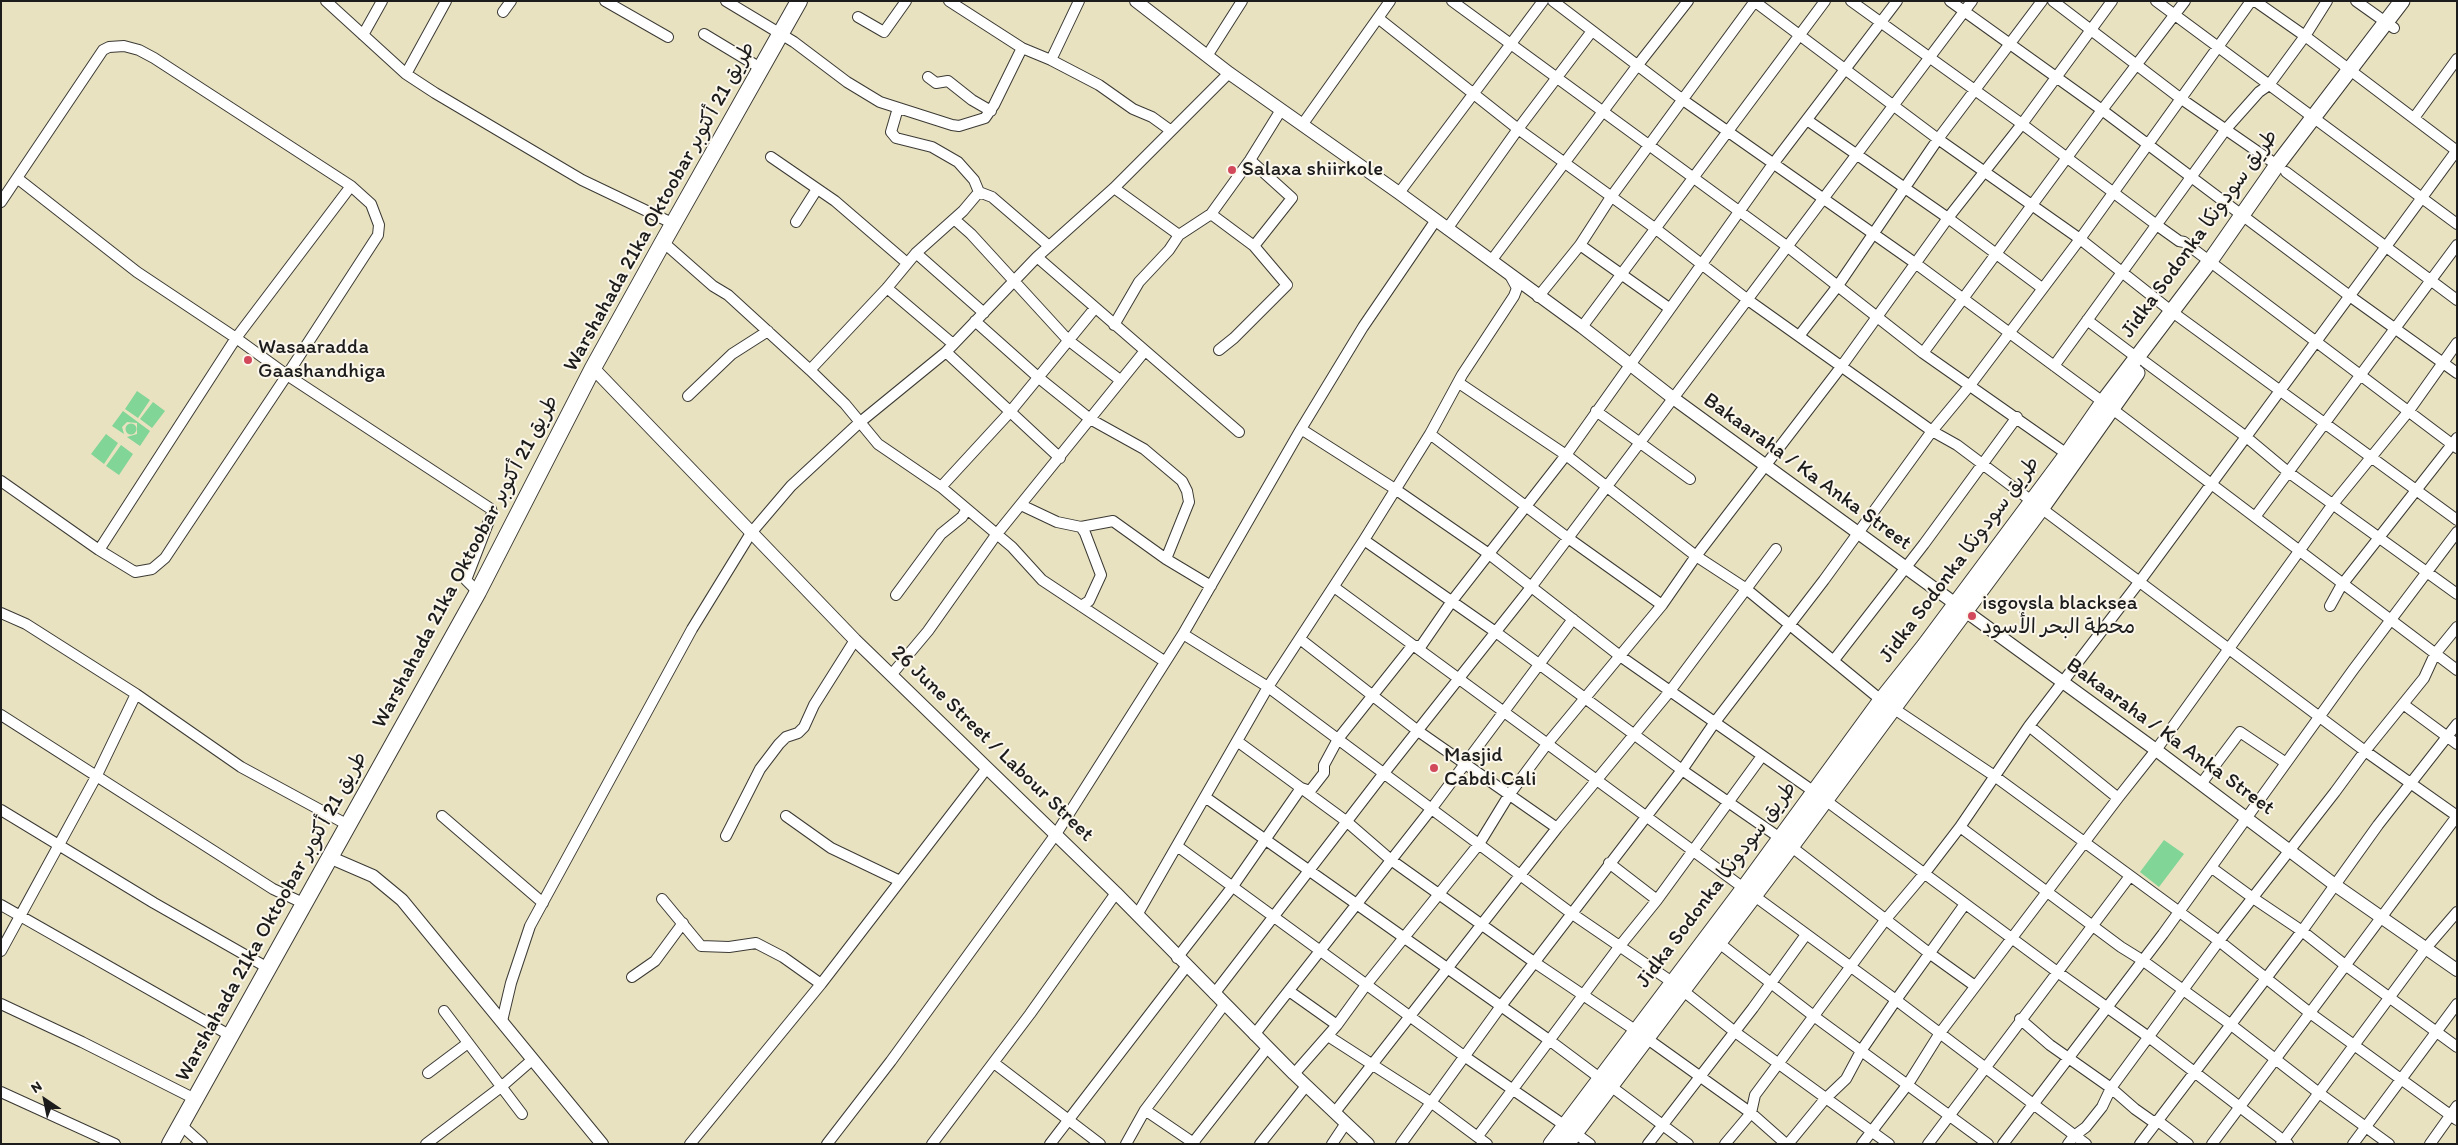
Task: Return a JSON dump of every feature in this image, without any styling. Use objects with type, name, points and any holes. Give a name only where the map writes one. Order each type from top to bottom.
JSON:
[{"type":"main road","name":"Warshahada 21ka Oktoobar طريق 21 أكتوبر","points":[[170,1144],[478,592],[593,368],[800,1]]},
{"type":"main road","name":"Jidka Sodonka طريق سودونكا","points":[[2390,25],[2402,1]]},
{"type":"main road","name":"Jidka Sodonka طريق سودونكا","points":[[1551,1144],[1569,1134],[1640,1034],[1748,893],[1887,703],[2036,505],[2107,405],[2214,265],[2246,217],[2316,121],[2390,25],[2414,1]]},
{"type":"main road","name":"Jidka Sodonka طريق سودونكا","points":[[2036,505],[2067,454],[2107,405]]},
{"type":"main road","name":"Jidka Sodonka طريق سودونكا","points":[[1677,987],[1719,943],[1748,893]]},
{"type":"street","points":[[326,1],[406,74],[574,176],[674,224]]},
{"type":"street","points":[[362,35],[382,1]]},
{"type":"street","points":[[406,74],[429,37],[446,1]]},
{"type":"street","points":[[503,12],[511,1]]},
{"type":"street","points":[[605,1],[668,37]]},
{"type":"street","points":[[726,1],[782,34],[847,82],[880,102],[959,126],[984,118],[990,111],[1022,48]]},
{"type":"street","points":[[858,17],[884,32],[906,1]]},
{"type":"street","points":[[949,1],[1022,48],[1099,84],[1133,109],[1170,130]]},
{"type":"street","points":[[1051,60],[1079,1]]},
{"type":"street","name":"Bakaaraha / Ka Anka Street","points":[[1136,1],[1229,74],[1399,193],[1538,297],[1582,327],[1765,466],[2156,750],[2335,885],[2457,970]]},
{"type":"street","points":[[1207,56],[1242,1]]},
{"type":"street","points":[[1302,125],[1390,1]]},
{"type":"street","points":[[1452,1],[1788,247],[1923,353],[1971,384],[2067,454]]},
{"type":"street","points":[[1399,193],[1472,93],[1543,1]]},
{"type":"street","points":[[1553,1],[1683,100],[1915,263],[1961,299],[2107,405],[2457,670]]},
{"type":"street","points":[[1491,261],[1688,1]]},
{"type":"street","points":[[1538,297],[1580,245],[1611,197],[1754,1],[1938,139],[2080,239],[2175,314],[2457,520]]},
{"type":"street","points":[[1582,327],[1825,1]]},
{"type":"street","points":[[1851,1],[1880,24],[2022,124],[2066,159],[2214,265],[2408,412],[2455,443],[2378,538],[2330,606]]},
{"type":"street","points":[[1412,646],[1421,646],[1452,600],[1527,507],[1566,455],[1669,308],[1741,213],[1773,164],[1897,1]]},
{"type":"street","points":[[1950,1],[2147,143],[2350,297],[2397,328],[2457,373]]},
{"type":"street","points":[[1214,994],[1458,678],[1497,633],[1972,1]]},
{"type":"street","points":[[1799,336],[1837,286],[1938,139],[1976,92],[2042,1]]},
{"type":"street","points":[[2053,1],[2180,98],[2281,168],[2457,300]]},
{"type":"street","points":[[1294,1074],[1337,1026],[1366,985],[1438,892],[1479,844],[1509,795],[1547,744],[1662,605],[1696,556],[1841,367],[1948,218],[1986,172],[2112,1]]},
{"type":"street","points":[[2156,1],[2457,224]]},
{"type":"street","points":[[1923,353],[1961,299],[2185,1]]},
{"type":"street","points":[[1401,1144],[1500,1006],[1682,770],[1715,722],[1932,431],[1971,384],[2080,239],[2147,143],[2253,1],[2305,36],[2457,151],[2245,436],[2140,581],[2029,726],[1993,775],[1960,827],[1886,919],[1815,1017],[1755,1095],[1751,1113],[1725,1144]]},
{"type":"street","points":[[2054,366],[2158,226],[2191,176],[2226,129],[2260,92],[2269,85],[2305,36],[2327,1]]},
{"type":"street","points":[[2356,1],[2390,25]]},
{"type":"street","points":[[1378,18],[1518,129],[1656,229],[1748,300],[1932,431],[1957,445],[2231,649],[2364,751],[2457,816],[2212,1144]]},
{"type":"street","points":[[1446,229],[1592,31]]},
{"type":"street","points":[[704,34],[762,69]]},
{"type":"street","points":[[1,202],[103,50],[109,47],[124,46],[139,50],[154,58],[352,186],[371,204],[378,218],[378,235],[165,558],[152,569],[135,572],[99,550],[1,481]]},
{"type":"street","points":[[2414,118],[2457,59]]},
{"type":"street","points":[[502,1021],[522,948],[543,903],[692,628],[751,533],[791,486],[859,424],[949,348],[1037,257],[1114,188],[1170,130],[1229,74]]},
{"type":"street","points":[[928,77],[936,83],[948,82],[990,111]]},
{"type":"street","points":[[898,108],[892,132],[893,136],[932,147],[958,162],[974,180],[979,192],[992,197],[1049,246]]},
{"type":"street","points":[[1114,325],[1139,282],[1169,250],[1179,235],[1211,214],[1250,160],[1281,110]]},
{"type":"street","points":[[1807,120],[1948,218],[2042,288]]},
{"type":"street","points":[[771,157],[818,189],[907,263]]},
{"type":"street","points":[[1250,160],[1292,198],[1254,246]]},
{"type":"street","points":[[17,178],[137,272],[236,338],[287,375],[491,509],[492,512],[466,580],[478,592]]},
{"type":"street","points":[[99,550],[236,338],[352,186]]},
{"type":"street","points":[[1114,188],[1179,235]]},
{"type":"street","points":[[796,222],[818,189]]},
{"type":"street","points":[[810,370],[887,288],[916,253],[954,219],[979,192]]},
{"type":"street","points":[[1211,214],[1254,246],[1287,285],[1234,338],[1219,350]]},
{"type":"street","points":[[954,219],[971,234],[1068,340],[1120,380]]},
{"type":"street","points":[[827,1144],[897,1053],[1056,834],[1164,661],[1183,634],[1362,327],[1436,220]]},
{"type":"street","points":[[663,242],[713,286],[728,295],[810,370],[845,404],[859,424],[878,444],[941,487],[968,509],[1012,547],[1042,580],[1164,661]]},
{"type":"street","points":[[1580,245],[1669,308]]},
{"type":"street","points":[[2255,517],[2457,245]]},
{"type":"street","points":[[916,253],[984,313]]},
{"type":"street","points":[[1037,257],[1144,352],[1240,432]]},
{"type":"street","points":[[1136,915],[1268,688],[1364,540],[1430,434],[1458,383],[1514,296],[1517,288],[1511,277]]},
{"type":"street","points":[[887,288],[949,348],[1010,412],[1060,458]]},
{"type":"street","points":[[941,487],[1010,412],[1095,308]]},
{"type":"street","points":[[2087,320],[2245,436],[2288,472],[2457,594]]},
{"type":"street","points":[[975,321],[1039,378],[1090,419],[1144,449],[1182,481],[1189,502],[1166,559]]},
{"type":"street","points":[[688,396],[732,354],[768,331]]},
{"type":"street","points":[[1862,1144],[1908,1084],[1940,1033],[2156,750],[2231,649],[2333,504],[2408,412],[2457,343]]},
{"type":"street","points":[[892,674],[928,631],[996,535],[1144,352]]},
{"type":"street","name":"26 June Street / Labour Street","points":[[593,368],[855,640],[1056,834],[1254,1035],[1368,1144]]},
{"type":"street","points":[[1458,383],[1566,455],[1696,556],[1745,588],[1788,625],[1887,703],[1993,775],[2219,941],[2310,1013],[2453,1118]]},
{"type":"street","points":[[1596,411],[1690,480]]},
{"type":"street","points":[[1834,660],[2017,417]]},
{"type":"street","points":[[1301,429],[1395,489],[1489,554],[1620,656],[1819,796],[2150,1038],[2240,1106],[2284,1143],[2426,948],[2457,912]]},
{"type":"street","points":[[1430,434],[1568,538],[1662,605]]},
{"type":"street","points":[[1021,505],[1057,522],[1081,527],[1113,521],[1166,559],[1211,586]]},
{"type":"street","points":[[896,595],[941,534],[968,509]]},
{"type":"street","points":[[1081,527],[1101,574],[1092,596],[1081,606]]},
{"type":"street","points":[[2003,1144],[2032,1103],[2070,1058],[2212,868],[2246,818],[2321,718],[2390,620],[2457,532]]},
{"type":"street","points":[[1364,540],[1452,600],[1585,699],[1636,734],[1682,770],[1785,842],[1975,986]]},
{"type":"street","points":[[1335,1112],[1484,924],[1557,828],[1670,691],[1745,588],[1776,549]]},
{"type":"street","points":[[1334,587],[1805,936],[1940,1033],[2032,1103],[2071,1140],[2086,1144]]},
{"type":"street","points":[[1,614],[26,624],[136,694],[241,767],[348,825]]},
{"type":"street","points":[[1254,1035],[1432,808],[1573,619]]},
{"type":"street","points":[[2071,1140],[2086,1127],[2102,1106],[2111,1088],[2150,1038],[2219,941],[2335,792],[2364,751],[2424,678],[2435,654],[2457,627]]},
{"type":"street","points":[[1183,634],[1268,688],[1571,913],[1677,987],[1734,1032],[1890,1144]]},
{"type":"street","points":[[1300,639],[1418,730],[1557,828]]},
{"type":"street","points":[[726,836],[760,769],[786,737],[798,733],[804,727],[814,706],[855,640]]},
{"type":"street","points":[[1302,788],[1310,791],[1324,773],[1324,765],[1338,739],[1412,646]]},
{"type":"street","points":[[1,951],[97,775],[136,694]]},
{"type":"street","points":[[2403,704],[2457,744]]},
{"type":"street","points":[[1,715],[273,889],[303,903]]},
{"type":"street","points":[[2140,1144],[2302,931],[2410,783],[2457,724]]},
{"type":"street","points":[[2029,726],[2118,798]]},
{"type":"street","points":[[2201,784],[2240,732],[2286,764]]},
{"type":"street","points":[[1237,741],[1346,821],[1391,860],[1751,1113],[1787,1144],[1825,1099],[1846,1079],[1861,1051],[1965,904]]},
{"type":"street","points":[[1478,1136],[1512,1088],[1657,900],[1762,756]]},
{"type":"street","points":[[690,1144],[821,984],[988,768]]},
{"type":"street","points":[[1177,958],[1233,886],[1302,788]]},
{"type":"street","points":[[1205,797],[1549,1040],[1688,1144]]},
{"type":"street","points":[[1,810],[59,847],[268,968]]},
{"type":"street","points":[[442,816],[543,903]]},
{"type":"street","points":[[786,816],[831,848],[900,881]]},
{"type":"street","points":[[1960,827],[2092,926],[2230,1024],[2389,1144]]},
{"type":"street","points":[[1177,846],[1320,952],[1412,1016],[1464,1056],[1512,1088],[1569,1134],[1590,1144]]},
{"type":"street","points":[[330,857],[373,876],[402,900],[602,1144]]},
{"type":"street","points":[[1609,863],[1657,900]]},
{"type":"street","points":[[2212,868],[2302,931],[2457,1047]]},
{"type":"street","points":[[1928,1144],[2056,971],[2130,876]]},
{"type":"street","points":[[932,1144],[994,1063],[1116,893]]},
{"type":"street","points":[[662,899],[701,946],[729,947],[756,943],[783,957],[821,984]]},
{"type":"street","points":[[1,905],[231,1036]]},
{"type":"street","points":[[632,977],[655,960],[683,922]]},
{"type":"street","points":[[1648,1144],[1805,936]]},
{"type":"street","points":[[1719,943],[1815,1017],[1988,1144]]},
{"type":"street","points":[[1050,1144],[1068,1118],[1186,967]]},
{"type":"street","points":[[1290,991],[1337,1026]]},
{"type":"street","points":[[1,1004],[195,1099]]},
{"type":"street","points":[[1126,1144],[1145,1110],[1224,1004]]},
{"type":"street","points":[[2353,1144],[2457,1004]]},
{"type":"street","points":[[444,1011],[522,1114]]},
{"type":"street","points":[[2020,1019],[2050,1045],[2111,1088],[2135,1109],[2152,1121],[2158,1121],[2188,1144]]},
{"type":"street","points":[[1328,1036],[1432,1103],[1488,1144]]},
{"type":"street","points":[[428,1073],[468,1043]]},
{"type":"street","points":[[1145,1110],[1194,1143],[1268,1047]]},
{"type":"street","points":[[426,1144],[501,1087],[532,1060]]},
{"type":"street","points":[[994,1063],[1100,1144]]},
{"type":"street","points":[[1260,1144],[1306,1086]]},
{"type":"street","points":[[1,1092],[115,1144]]},
{"type":"street","points":[[2430,1144],[2453,1118],[2457,1106]]},
{"type":"street","points":[[1332,1144],[1346,1123]]},
{"type":"street","points":[[181,1125],[202,1144]]},
{"type":"green space","points":[[137,391],[150,400],[138,418],[125,409]]},
{"type":"green space","points":[[153,402],[165,411],[152,428],[140,419]]},
{"type":"green space","points":[[123,411],[150,431],[140,446],[127,437],[137,434],[137,423],[127,422],[122,427],[124,434],[112,426]]},
{"type":"green space","points":[[129,424],[133,424],[136,429],[135,433],[129,434],[126,431],[126,427]]},
{"type":"green space","points":[[106,434],[118,443],[104,464],[91,454]]},
{"type":"green space","points":[[121,445],[133,454],[119,475],[106,466]]},
{"type":"green space","points":[[2164,840],[2184,854],[2159,887],[2140,872]]},
{"type":"place","name":"Salaxa shiirkole","points":[[1232,170]]},
{"type":"place","name":"Wasaaradda Gaashandhiga","points":[[248,360]]},
{"type":"place","name":"isgoysla blacksea محطة البحر الأسود","points":[[1972,616]]},
{"type":"place","name":"Masjid Cabdi Cali","points":[[1434,768]]}]
